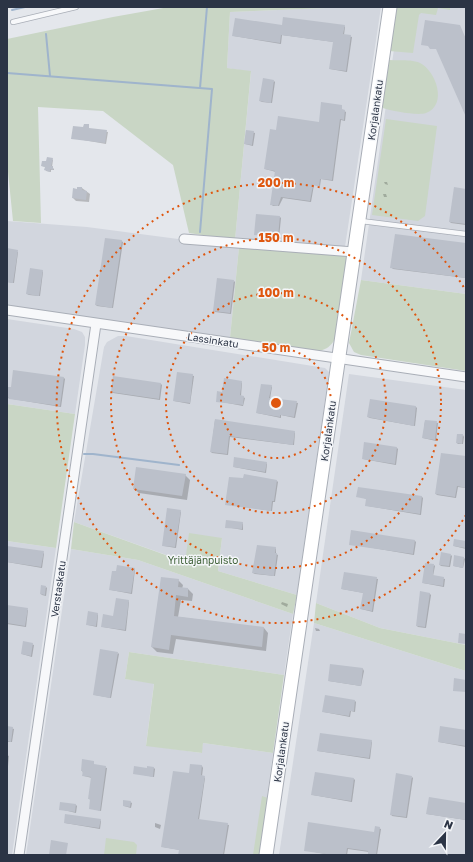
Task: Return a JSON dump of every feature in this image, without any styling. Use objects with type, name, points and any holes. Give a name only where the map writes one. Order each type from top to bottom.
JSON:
[{"type":"street","name":"Korjalankatu","points":[[266,855],[390,7]]},
{"type":"street","points":[[184,239],[354,252]]},
{"type":"street","name":"Lassinkatu","points":[[7,310],[466,377]]},
{"type":"street","name":"Verstaskatu","points":[[19,855],[96,324]]},
{"type":"lane","points":[[13,22],[76,7]]},
{"type":"lane","points":[[358,221],[466,234]]},
{"type":"shaded area","points":[[381,7],[345,247],[235,240],[251,72],[227,68],[230,12]]},
{"type":"shaded area","points":[[400,7],[466,7],[466,294],[361,280]]},
{"type":"shaded area","points":[[7,221],[87,227],[239,247],[230,338],[7,305]]},
{"type":"shaded area","points":[[7,319],[74,329],[82,332],[85,337],[85,345],[75,414],[7,404]]},
{"type":"shaded area","points":[[118,336],[126,336],[325,368],[329,372],[297,595],[218,571],[222,538],[186,562],[74,522],[104,347],[107,342]]},
{"type":"shaded area","points":[[349,374],[466,390],[466,645],[380,628],[316,603]]},
{"type":"shaded area","points":[[7,541],[56,548],[12,855],[7,855]]},
{"type":"shaded area","points":[[71,549],[138,560],[293,614],[284,675],[129,652],[125,679],[154,683],[146,745],[201,753],[203,743],[273,753],[259,855],[26,855]]},
{"type":"shaded area","points":[[314,623],[466,671],[466,855],[279,855]]},
{"type":"green space","points":[[169,7],[350,7],[230,12],[227,68],[251,71],[235,240],[189,233],[173,165],[103,111],[38,107],[41,223],[13,221],[7,162],[7,39]]},
{"type":"green space","points":[[395,7],[450,7],[450,10],[438,8],[436,15],[421,13],[419,15],[413,53],[389,51]]},
{"type":"green space","points":[[389,60],[413,61],[426,67],[435,80],[437,88],[437,103],[433,109],[422,114],[411,114],[383,108],[381,105],[387,63]]},
{"type":"green space","points":[[386,119],[437,126],[425,216],[418,221],[372,215]]},
{"type":"green space","points":[[239,247],[344,254],[347,258],[335,339],[327,348],[319,351],[230,338]]},
{"type":"green space","points":[[361,280],[466,294],[466,371],[361,355],[354,352],[349,343]]},
{"type":"green space","points":[[7,404],[75,414],[56,548],[7,541]]},
{"type":"green space","name":"Yrittäjänpuisto","points":[[74,522],[185,562],[189,533],[222,538],[218,571],[297,595],[293,614],[138,560],[71,549]]},
{"type":"green space","points":[[316,603],[380,628],[466,645],[466,671],[314,623]]},
{"type":"green space","points":[[129,652],[284,675],[273,753],[203,743],[202,753],[146,746],[154,684],[125,679]]},
{"type":"green space","points":[[262,796],[268,798],[261,855],[253,855]]},
{"type":"green space","points":[[106,838],[134,842],[137,845],[136,855],[104,855]]},
{"type":"building","points":[[283,17],[345,25],[343,34],[351,35],[346,71],[329,69],[333,42],[281,35],[280,43],[232,36],[235,18],[282,25]]},
{"type":"building","points":[[425,20],[460,25],[466,39],[466,117],[436,49],[430,49],[428,46],[421,45]]},
{"type":"building","points":[[263,78],[274,80],[271,103],[259,101]]},
{"type":"building","points":[[321,102],[342,105],[342,109],[345,110],[344,120],[340,119],[332,180],[320,179],[319,186],[313,185],[310,201],[281,197],[278,206],[270,205],[275,171],[264,169],[270,129],[276,130],[278,116],[319,122]]},
{"type":"building","points":[[84,124],[89,124],[89,128],[107,130],[105,143],[71,139],[73,126],[83,127]]},
{"type":"building","points":[[246,130],[254,131],[252,145],[244,144]]},
{"type":"building","points":[[47,157],[53,158],[51,166],[53,166],[53,170],[50,169],[50,172],[44,170],[45,167],[41,166],[42,161],[46,161]]},
{"type":"building","points":[[77,187],[82,187],[82,190],[87,191],[86,200],[72,198],[73,188],[77,189]]},
{"type":"building","points":[[454,187],[466,189],[466,224],[449,222]]},
{"type":"building","points":[[256,214],[280,216],[278,237],[254,235]]},
{"type":"building","points":[[395,234],[466,243],[466,278],[390,268]]},
{"type":"building","points":[[105,238],[122,240],[112,308],[95,305]]},
{"type":"building","points":[[7,248],[18,250],[13,283],[7,282]]},
{"type":"building","points":[[30,268],[43,270],[39,296],[26,294]]},
{"type":"building","points":[[217,278],[234,280],[230,313],[213,311]]},
{"type":"building","points":[[13,370],[64,377],[60,406],[9,399],[7,397],[7,387],[11,387]]},
{"type":"building","points":[[177,372],[193,374],[190,403],[173,401]]},
{"type":"building","points":[[113,376],[161,383],[159,399],[111,392]]},
{"type":"building","points":[[224,378],[242,381],[240,395],[244,396],[243,405],[216,402],[217,391],[222,392]]},
{"type":"building","points":[[261,384],[272,385],[269,398],[297,401],[294,417],[280,415],[280,417],[256,413]]},
{"type":"building","points":[[370,399],[416,406],[414,426],[367,417]]},
{"type":"building","points":[[215,419],[295,431],[293,445],[229,436],[227,454],[210,452]]},
{"type":"building","points":[[425,420],[437,421],[435,440],[422,438]]},
{"type":"building","points":[[457,434],[463,434],[462,444],[456,443]]},
{"type":"building","points":[[364,442],[397,447],[395,464],[362,459]]},
{"type":"building","points":[[441,453],[466,456],[466,488],[457,486],[455,497],[435,494]]},
{"type":"building","points":[[234,457],[267,462],[265,472],[233,467]]},
{"type":"building","points":[[136,467],[186,474],[182,496],[133,489]]},
{"type":"building","points":[[244,474],[277,480],[271,511],[225,505],[229,477],[243,478]]},
{"type":"building","points":[[358,487],[422,496],[420,514],[365,506],[366,499],[356,497]]},
{"type":"building","points":[[167,508],[181,510],[175,547],[162,546]]},
{"type":"building","points":[[226,520],[243,522],[242,529],[225,528]]},
{"type":"building","points":[[351,530],[415,540],[413,554],[349,545]]},
{"type":"building","points":[[454,539],[466,541],[466,548],[453,546]]},
{"type":"building","points":[[257,545],[276,547],[275,553],[277,553],[274,576],[252,573]]},
{"type":"building","points":[[7,546],[44,551],[41,567],[7,562]]},
{"type":"building","points":[[441,552],[451,554],[449,566],[439,565]]},
{"type":"building","points":[[454,555],[464,557],[463,568],[453,566]]},
{"type":"building","points":[[425,563],[434,564],[433,575],[444,577],[443,586],[422,583]]},
{"type":"building","points":[[117,565],[135,568],[131,593],[109,590],[112,571],[116,571]]},
{"type":"building","points":[[344,572],[377,577],[372,611],[360,609],[363,593],[341,589]]},
{"type":"building","points":[[161,577],[179,579],[178,587],[188,588],[188,597],[176,595],[174,616],[264,627],[262,647],[171,635],[169,650],[151,647]]},
{"type":"building","points":[[41,585],[46,586],[45,595],[40,594]]},
{"type":"building","points":[[420,591],[430,593],[425,627],[416,626]]},
{"type":"building","points":[[116,598],[129,600],[125,630],[101,627],[103,614],[113,616]]},
{"type":"building","points":[[7,605],[28,608],[25,626],[7,623]]},
{"type":"building","points":[[88,611],[98,613],[96,626],[86,625]]},
{"type":"building","points":[[459,633],[466,634],[466,644],[458,643]]},
{"type":"building","points":[[23,641],[33,643],[31,656],[21,654]]},
{"type":"building","points":[[100,649],[118,652],[110,698],[93,695]]},
{"type":"building","points":[[330,664],[363,668],[361,686],[328,681]]},
{"type":"building","points":[[454,678],[466,680],[466,692],[453,691]]},
{"type":"building","points":[[325,695],[355,700],[354,711],[350,711],[349,716],[322,712]]},
{"type":"building","points":[[7,726],[13,727],[11,742],[7,741]]},
{"type":"building","points":[[440,726],[466,730],[466,746],[438,742]]},
{"type":"building","points":[[320,733],[372,740],[369,758],[317,751]]},
{"type":"building","points":[[82,759],[94,761],[94,764],[106,766],[100,811],[89,809],[90,799],[88,799],[91,777],[82,776]]},
{"type":"building","points":[[190,764],[202,765],[201,775],[205,776],[198,819],[228,823],[223,855],[178,855],[179,850],[161,847],[173,771],[189,773]]},
{"type":"building","points":[[134,766],[147,768],[147,766],[154,767],[153,777],[133,774]]},
{"type":"building","points":[[315,772],[354,778],[351,801],[311,795]]},
{"type":"building","points":[[396,773],[412,776],[406,817],[390,815]]},
{"type":"building","points":[[429,797],[466,803],[466,820],[426,814]]},
{"type":"building","points":[[123,800],[131,801],[130,807],[123,806]]},
{"type":"building","points":[[60,802],[76,804],[75,812],[59,810]]},
{"type":"building","points":[[65,814],[101,819],[99,828],[64,823]]},
{"type":"building","points":[[308,822],[374,832],[375,826],[380,827],[376,855],[368,855],[368,851],[347,848],[346,855],[333,855],[304,851]]},
{"type":"building","points":[[51,840],[68,843],[66,855],[49,855]]},
{"type":"waterway","points":[[12,10],[25,7]]},
{"type":"waterway","points":[[200,88],[207,7]]},
{"type":"waterway","points":[[46,34],[50,76]]},
{"type":"waterway","points":[[7,73],[212,89],[200,232]]},
{"type":"waterway","points":[[84,454],[179,465]]}]
